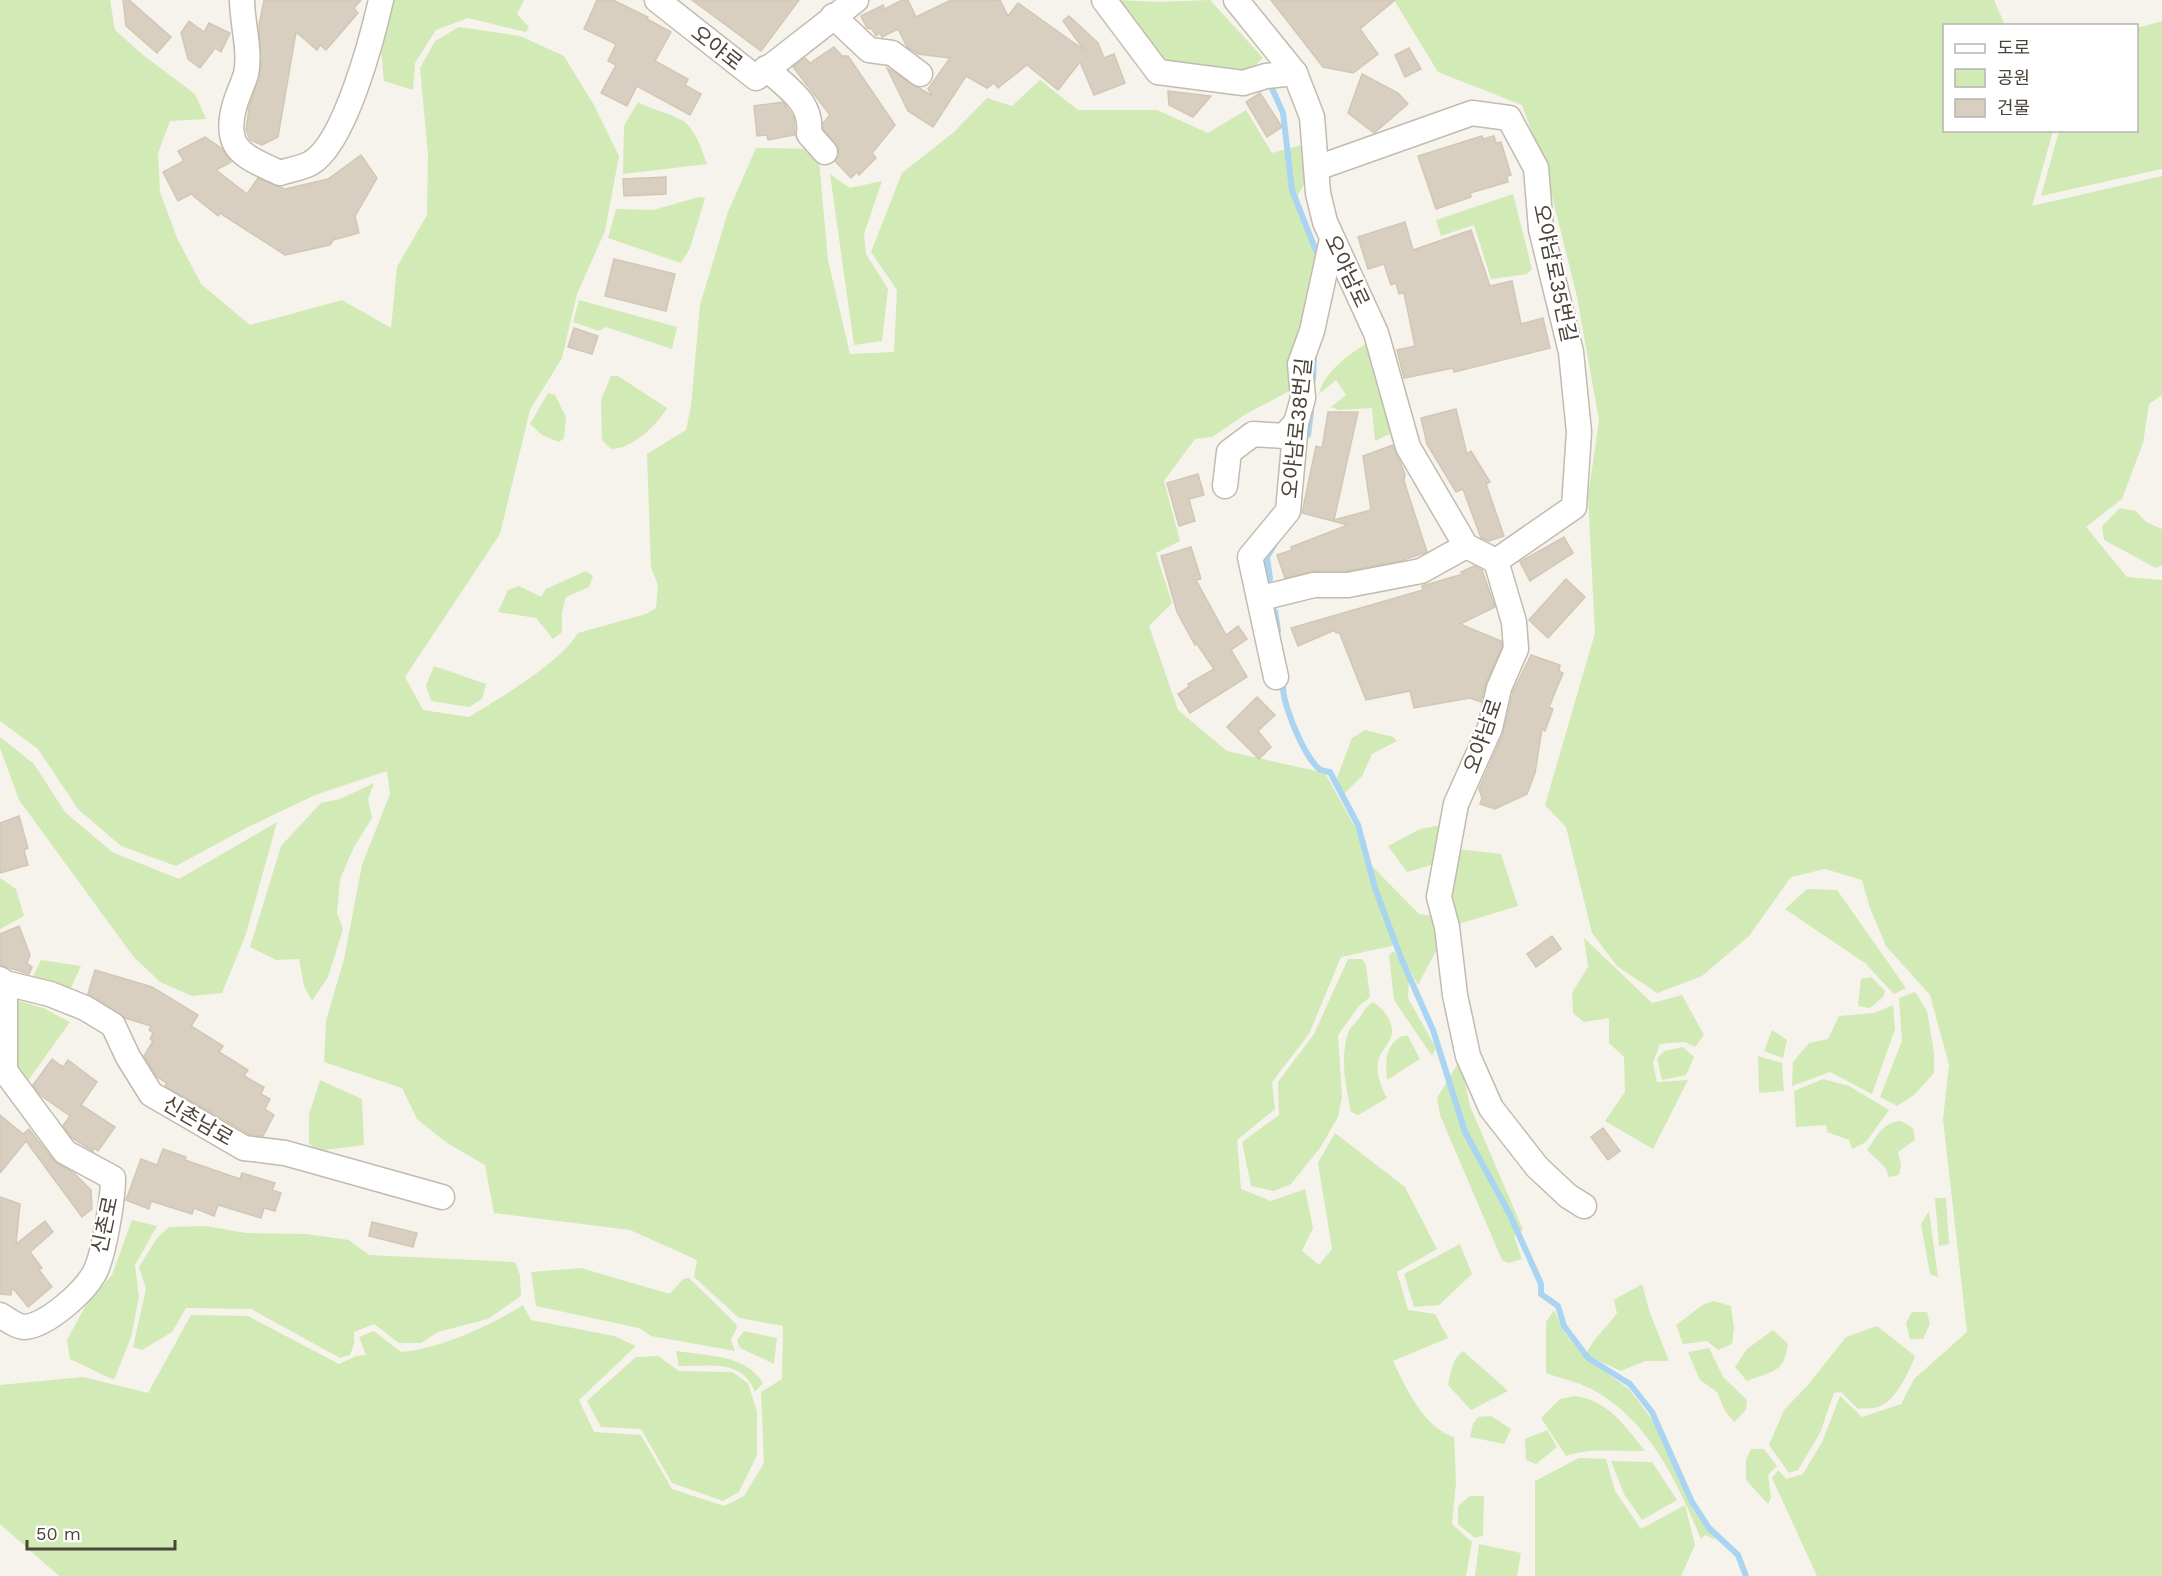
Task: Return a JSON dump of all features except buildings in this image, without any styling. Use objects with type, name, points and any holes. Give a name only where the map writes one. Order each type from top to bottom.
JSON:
[{"type":"street","points":[[242,0],[246,72],[234,106],[230,137],[233,145],[245,156],[280,173],[310,163],[326,150],[339,129],[362,65],[381,0]]},
{"type":"street","name":"오야로","points":[[657,0],[756,78],[856,0]]},
{"type":"street","points":[[1104,0],[1158,72],[1243,83],[1266,76],[1295,73]]},
{"type":"street","name":"오야남로","points":[[1236,0],[1295,73],[1312,117],[1325,222],[1376,333],[1408,447],[1466,546]]},
{"type":"street","points":[[833,16],[869,50],[892,54],[920,74]]},
{"type":"street","points":[[766,68],[804,104],[811,119],[809,134],[825,152]]},
{"type":"street","name":"오야남로35번길","points":[[1317,168],[1472,113],[1509,118],[1536,168],[1541,229],[1564,314],[1576,391],[1579,432],[1574,507],[1496,561]]},
{"type":"street","name":"오야남로38번길","points":[[1276,677],[1251,557],[1288,511],[1296,423],[1303,398],[1300,364],[1312,331],[1332,239]]},
{"type":"street","points":[[1225,486],[1229,452],[1253,435],[1284,436],[1296,423]]},
{"type":"street","points":[[1261,598],[1314,585],[1348,585],[1421,571],[1466,546],[1496,561]]},
{"type":"street","name":"오야남로","points":[[1496,561],[1514,622],[1516,649],[1499,688],[1490,728],[1456,804],[1439,897],[1447,927],[1455,995],[1468,1056],[1491,1108],[1538,1167],[1568,1196],[1584,1206]]},
{"type":"street","name":"신촌로","points":[[0,1315],[18,1326],[27,1327],[61,1310],[81,1290],[95,1273],[111,1210],[113,1188],[112,1178],[65,1152],[2,1074],[3,981]]},
{"type":"street","name":"신촌남로","points":[[3,981],[50,994],[85,1008],[113,1025],[128,1057],[151,1094],[244,1148],[285,1153],[442,1197]]},
{"type":"green space","points":[[0,0],[110,0],[115,30],[143,55],[195,94],[206,119],[170,121],[158,153],[160,192],[177,238],[201,284],[250,325],[342,300],[391,328],[397,267],[427,215],[428,154],[420,68],[435,41],[459,27],[520,36],[564,56],[594,105],[619,156],[605,231],[577,294],[562,358],[530,410],[500,534],[405,677],[423,710],[469,717],[544,668],[578,633],[646,614],[656,608],[658,585],[651,568],[647,454],[686,430],[691,406],[700,305],[728,212],[756,148],[818,149],[828,260],[850,354],[894,352],[897,290],[871,252],[902,173],[954,132],[987,98],[1012,106],[1040,80],[1078,110],[1157,110],[1208,133],[1246,110],[1272,153],[1305,144],[1306,181],[1298,195],[1303,221],[1317,260],[1293,389],[1246,414],[1212,437],[1195,439],[1164,481],[1180,541],[1156,553],[1172,603],[1149,626],[1178,710],[1227,751],[1325,773],[1357,831],[1364,858],[1419,914],[1433,916],[1437,949],[1418,985],[1396,945],[1341,957],[1309,1034],[1272,1082],[1275,1109],[1237,1140],[1241,1189],[1271,1201],[1305,1189],[1313,1228],[1302,1251],[1319,1265],[1332,1249],[1318,1163],[1335,1133],[1405,1187],[1437,1249],[1397,1272],[1408,1310],[1435,1314],[1448,1338],[1393,1361],[1410,1395],[1425,1416],[1443,1432],[1454,1437],[1456,1483],[1452,1524],[1472,1542],[1466,1576],[59,1576],[0,1524],[0,1385],[83,1377],[148,1393],[191,1315],[248,1316],[339,1364],[356,1356],[366,1355],[359,1337],[374,1331],[401,1352],[416,1350],[464,1335],[496,1321],[523,1305],[531,1320],[614,1336],[636,1346],[579,1400],[594,1432],[641,1435],[672,1489],[724,1506],[744,1496],[764,1463],[761,1392],[782,1379],[783,1326],[739,1318],[694,1277],[697,1260],[630,1230],[494,1213],[485,1165],[447,1143],[417,1119],[402,1088],[324,1062],[326,1021],[344,959],[362,865],[390,794],[387,771],[315,795],[248,827],[176,866],[121,846],[78,809],[38,749],[0,721]]},
{"type":"green space","points":[[390,0],[524,0],[517,14],[529,27],[526,32],[468,18],[436,30],[415,63],[413,90],[384,81],[381,50]]},
{"type":"green space","points":[[1118,0],[1157,2],[1210,0],[1263,58],[1250,70],[1203,68],[1167,60],[1159,56],[1148,45]]},
{"type":"green space","points":[[1394,0],[1994,0],[2005,24],[1943,24],[1943,132],[2053,132],[2032,206],[2162,176],[2162,395],[2149,404],[2143,443],[2122,499],[2086,527],[2127,577],[2162,580],[2162,1576],[1817,1576],[1772,1478],[1778,1470],[1786,1479],[1803,1474],[1822,1442],[1840,1396],[1862,1417],[1901,1404],[1914,1379],[1967,1332],[1943,1119],[1949,1065],[1930,995],[1886,946],[1870,908],[1862,880],[1825,869],[1791,877],[1749,936],[1702,976],[1657,993],[1617,966],[1592,933],[1566,827],[1545,805],[1595,633],[1588,497],[1599,420],[1577,297],[1545,168],[1522,105],[1438,72]]},
{"type":"green space","points":[[2162,21],[2162,169],[2041,196],[2059,132],[2138,132],[2138,28]]},
{"type":"green space","points":[[638,102],[678,118],[688,125],[698,141],[707,164],[623,174],[624,126]]},
{"type":"green space","points":[[830,174],[850,188],[882,181],[864,234],[866,254],[888,289],[882,341],[854,345]]},
{"type":"green space","points":[[1513,194],[1532,269],[1527,274],[1491,279],[1474,225],[1441,236],[1436,220]]},
{"type":"green space","points":[[699,197],[705,198],[690,248],[681,263],[608,238],[616,209],[653,210]]},
{"type":"green space","points":[[579,300],[677,327],[672,349],[606,327],[599,331],[573,322]]},
{"type":"green space","points":[[1368,343],[1394,432],[1375,441],[1372,408],[1339,410],[1331,407],[1346,395],[1336,380],[1319,394],[1321,386],[1331,372],[1353,352]]},
{"type":"green space","points":[[611,376],[618,376],[667,408],[657,422],[635,441],[611,449],[602,440],[601,400]]},
{"type":"green space","points":[[548,393],[555,395],[566,417],[564,438],[559,442],[542,435],[530,424]]},
{"type":"green space","points":[[2120,508],[2136,511],[2146,522],[2162,529],[2162,565],[2156,568],[2104,540],[2102,526]]},
{"type":"green space","points":[[586,571],[593,576],[589,587],[566,597],[562,612],[562,632],[553,639],[536,618],[498,612],[508,590],[519,586],[541,597],[546,589]]},
{"type":"green space","points":[[434,666],[486,684],[482,699],[469,707],[431,701],[426,685]]},
{"type":"green space","points":[[1365,730],[1393,737],[1397,741],[1372,754],[1362,776],[1344,794],[1337,778],[1352,738]]},
{"type":"green space","points":[[0,737],[34,764],[65,812],[112,852],[179,879],[277,822],[246,934],[222,993],[192,996],[160,982],[133,956],[19,800],[0,748]]},
{"type":"green space","points":[[374,783],[368,799],[372,818],[354,847],[340,879],[337,913],[343,929],[328,977],[312,1001],[304,986],[299,959],[276,960],[250,947],[281,846],[321,803],[340,799]]},
{"type":"green space","points":[[1441,825],[1432,865],[1407,872],[1388,846],[1420,829]]},
{"type":"green space","points":[[1458,849],[1501,854],[1518,906],[1455,925],[1451,872]]},
{"type":"green space","points":[[0,878],[16,889],[24,916],[0,929]]},
{"type":"green space","points":[[1807,889],[1837,890],[1906,988],[1894,994],[1865,963],[1785,909]]},
{"type":"green space","points":[[1584,938],[1652,1003],[1682,995],[1704,1035],[1695,1047],[1684,1042],[1660,1044],[1653,1062],[1657,1082],[1688,1080],[1653,1149],[1605,1121],[1625,1092],[1624,1057],[1609,1043],[1609,1018],[1584,1022],[1573,1013],[1572,993],[1588,967]]},
{"type":"green space","points":[[1394,951],[1409,980],[1408,998],[1436,1048],[1432,1056],[1394,1000],[1389,955]]},
{"type":"green space","points":[[1348,959],[1362,959],[1366,965],[1370,997],[1359,1006],[1338,1035],[1342,1097],[1338,1117],[1320,1148],[1291,1184],[1274,1191],[1251,1186],[1242,1142],[1279,1115],[1278,1082],[1314,1034]]},
{"type":"green space","points":[[41,960],[81,966],[69,992],[32,979]]},
{"type":"green space","points":[[1871,977],[1885,991],[1883,997],[1870,1008],[1858,1006],[1861,979]]},
{"type":"green space","points":[[1915,992],[1927,1011],[1934,1053],[1934,1073],[1914,1095],[1897,1106],[1880,1097],[1902,1041],[1899,998]]},
{"type":"green space","points":[[16,1000],[43,1008],[70,1022],[27,1082],[12,1067]]},
{"type":"green space","points":[[1373,1002],[1381,1008],[1392,1027],[1391,1037],[1378,1062],[1380,1080],[1387,1098],[1358,1115],[1351,1112],[1344,1072],[1344,1051],[1350,1029]]},
{"type":"green space","points":[[1893,1005],[1895,1029],[1872,1094],[1830,1072],[1792,1086],[1793,1062],[1809,1043],[1828,1039],[1839,1016],[1874,1013]]},
{"type":"green space","points":[[1772,1030],[1787,1040],[1783,1058],[1764,1051]]},
{"type":"green space","points":[[1402,1036],[1408,1036],[1420,1059],[1387,1080],[1387,1055],[1392,1045]]},
{"type":"green space","points":[[1683,1047],[1694,1057],[1686,1075],[1662,1080],[1657,1058],[1665,1051]]},
{"type":"green space","points":[[1758,1056],[1782,1063],[1784,1091],[1759,1093]]},
{"type":"green space","points":[[1460,1060],[1470,1106],[1523,1230],[1514,1236],[1522,1259],[1508,1263],[1502,1260],[1440,1115],[1437,1098]]},
{"type":"green space","points":[[1823,1079],[1849,1086],[1889,1110],[1866,1142],[1852,1149],[1849,1140],[1827,1132],[1826,1125],[1796,1127],[1794,1091]]},
{"type":"green space","points":[[320,1080],[362,1099],[364,1145],[318,1151],[309,1143],[309,1115]]},
{"type":"green space","points":[[1901,1121],[1913,1128],[1915,1140],[1898,1152],[1901,1165],[1899,1175],[1889,1177],[1885,1167],[1867,1150],[1885,1127]]},
{"type":"green space","points":[[1935,1198],[1946,1198],[1949,1244],[1939,1246]]},
{"type":"green space","points":[[1929,1211],[1938,1277],[1930,1274],[1921,1224]]},
{"type":"green space","points":[[132,1220],[157,1226],[135,1265],[139,1297],[131,1337],[114,1380],[70,1359],[67,1340],[86,1305],[112,1275]]},
{"type":"green space","points":[[205,1226],[246,1233],[306,1234],[349,1240],[369,1255],[515,1262],[520,1275],[521,1296],[488,1319],[438,1332],[421,1343],[399,1343],[374,1324],[354,1332],[354,1344],[350,1355],[340,1358],[251,1309],[186,1308],[172,1332],[142,1350],[133,1347],[146,1289],[139,1267],[157,1238],[169,1227]]},
{"type":"green space","points":[[1460,1244],[1472,1274],[1439,1305],[1414,1307],[1404,1274]]},
{"type":"green space","points":[[581,1268],[670,1294],[683,1279],[689,1278],[736,1324],[737,1328],[731,1339],[735,1351],[651,1336],[639,1328],[536,1306],[531,1272]]},
{"type":"green space","points":[[1642,1284],[1650,1313],[1669,1361],[1645,1361],[1621,1371],[1586,1355],[1596,1338],[1617,1313],[1614,1300]]},
{"type":"green space","points":[[1714,1301],[1731,1306],[1734,1328],[1732,1344],[1718,1350],[1707,1341],[1683,1344],[1676,1325],[1704,1304]]},
{"type":"green space","points":[[1554,1310],[1566,1335],[1584,1357],[1629,1389],[1654,1422],[1693,1510],[1716,1540],[1705,1535],[1701,1539],[1683,1497],[1661,1457],[1633,1421],[1597,1392],[1546,1373],[1546,1322]]},
{"type":"green space","points":[[1912,1312],[1927,1312],[1930,1324],[1923,1339],[1910,1339],[1906,1323]]},
{"type":"green space","points":[[1877,1326],[1915,1356],[1901,1385],[1885,1404],[1873,1408],[1858,1409],[1841,1392],[1834,1393],[1820,1433],[1798,1470],[1789,1473],[1769,1445],[1784,1410],[1808,1385],[1846,1337]]},
{"type":"green space","points":[[1773,1330],[1788,1344],[1783,1361],[1770,1373],[1747,1381],[1735,1367],[1747,1349]]},
{"type":"green space","points":[[744,1331],[777,1338],[774,1364],[740,1348],[737,1340]]},
{"type":"green space","points":[[1709,1348],[1723,1377],[1747,1400],[1746,1410],[1734,1422],[1725,1411],[1717,1392],[1700,1380],[1688,1352]]},
{"type":"green space","points":[[676,1351],[736,1361],[756,1374],[763,1383],[755,1392],[749,1381],[733,1369],[713,1366],[679,1366]]},
{"type":"green space","points":[[1463,1351],[1508,1391],[1471,1410],[1448,1385],[1454,1362]]},
{"type":"green space","points":[[658,1356],[679,1371],[732,1372],[748,1383],[757,1412],[757,1455],[739,1492],[723,1501],[672,1483],[641,1429],[601,1427],[587,1401],[636,1357]]},
{"type":"green space","points":[[1575,1396],[1607,1409],[1623,1424],[1645,1451],[1596,1451],[1566,1456],[1541,1418],[1560,1399]]},
{"type":"green space","points":[[1491,1416],[1511,1429],[1504,1444],[1470,1437],[1473,1424],[1478,1417]]},
{"type":"green space","points":[[1547,1430],[1557,1447],[1536,1464],[1526,1460],[1525,1439]]},
{"type":"green space","points":[[1751,1449],[1764,1449],[1777,1466],[1768,1475],[1771,1498],[1768,1504],[1746,1480],[1746,1460]]},
{"type":"green space","points":[[1579,1458],[1606,1459],[1615,1491],[1641,1529],[1685,1505],[1695,1545],[1681,1576],[1535,1576],[1535,1481]]},
{"type":"green space","points":[[1611,1461],[1652,1462],[1677,1500],[1642,1520],[1624,1494]]},
{"type":"green space","points":[[1470,1496],[1484,1496],[1483,1536],[1475,1538],[1458,1524],[1458,1506]]},
{"type":"green space","points":[[1479,1544],[1521,1553],[1517,1576],[1475,1576]]},
{"type":"waterway","points":[[1271,86],[1283,113],[1292,190],[1316,251]]},
{"type":"waterway","points":[[1313,380],[1314,355]]},
{"type":"waterway","points":[[1308,435],[1311,412]]},
{"type":"waterway","points":[[1270,579],[1267,557],[1277,540]]},
{"type":"waterway","points":[[1275,611],[1278,631]]},
{"type":"waterway","points":[[1283,679],[1288,712],[1299,738],[1317,767],[1330,772],[1358,825],[1375,888],[1401,958],[1433,1030],[1465,1132],[1510,1215],[1541,1284],[1541,1294],[1558,1306],[1564,1326],[1588,1358],[1630,1384],[1652,1412],[1692,1502],[1709,1528],[1738,1555],[1746,1576]]}]
